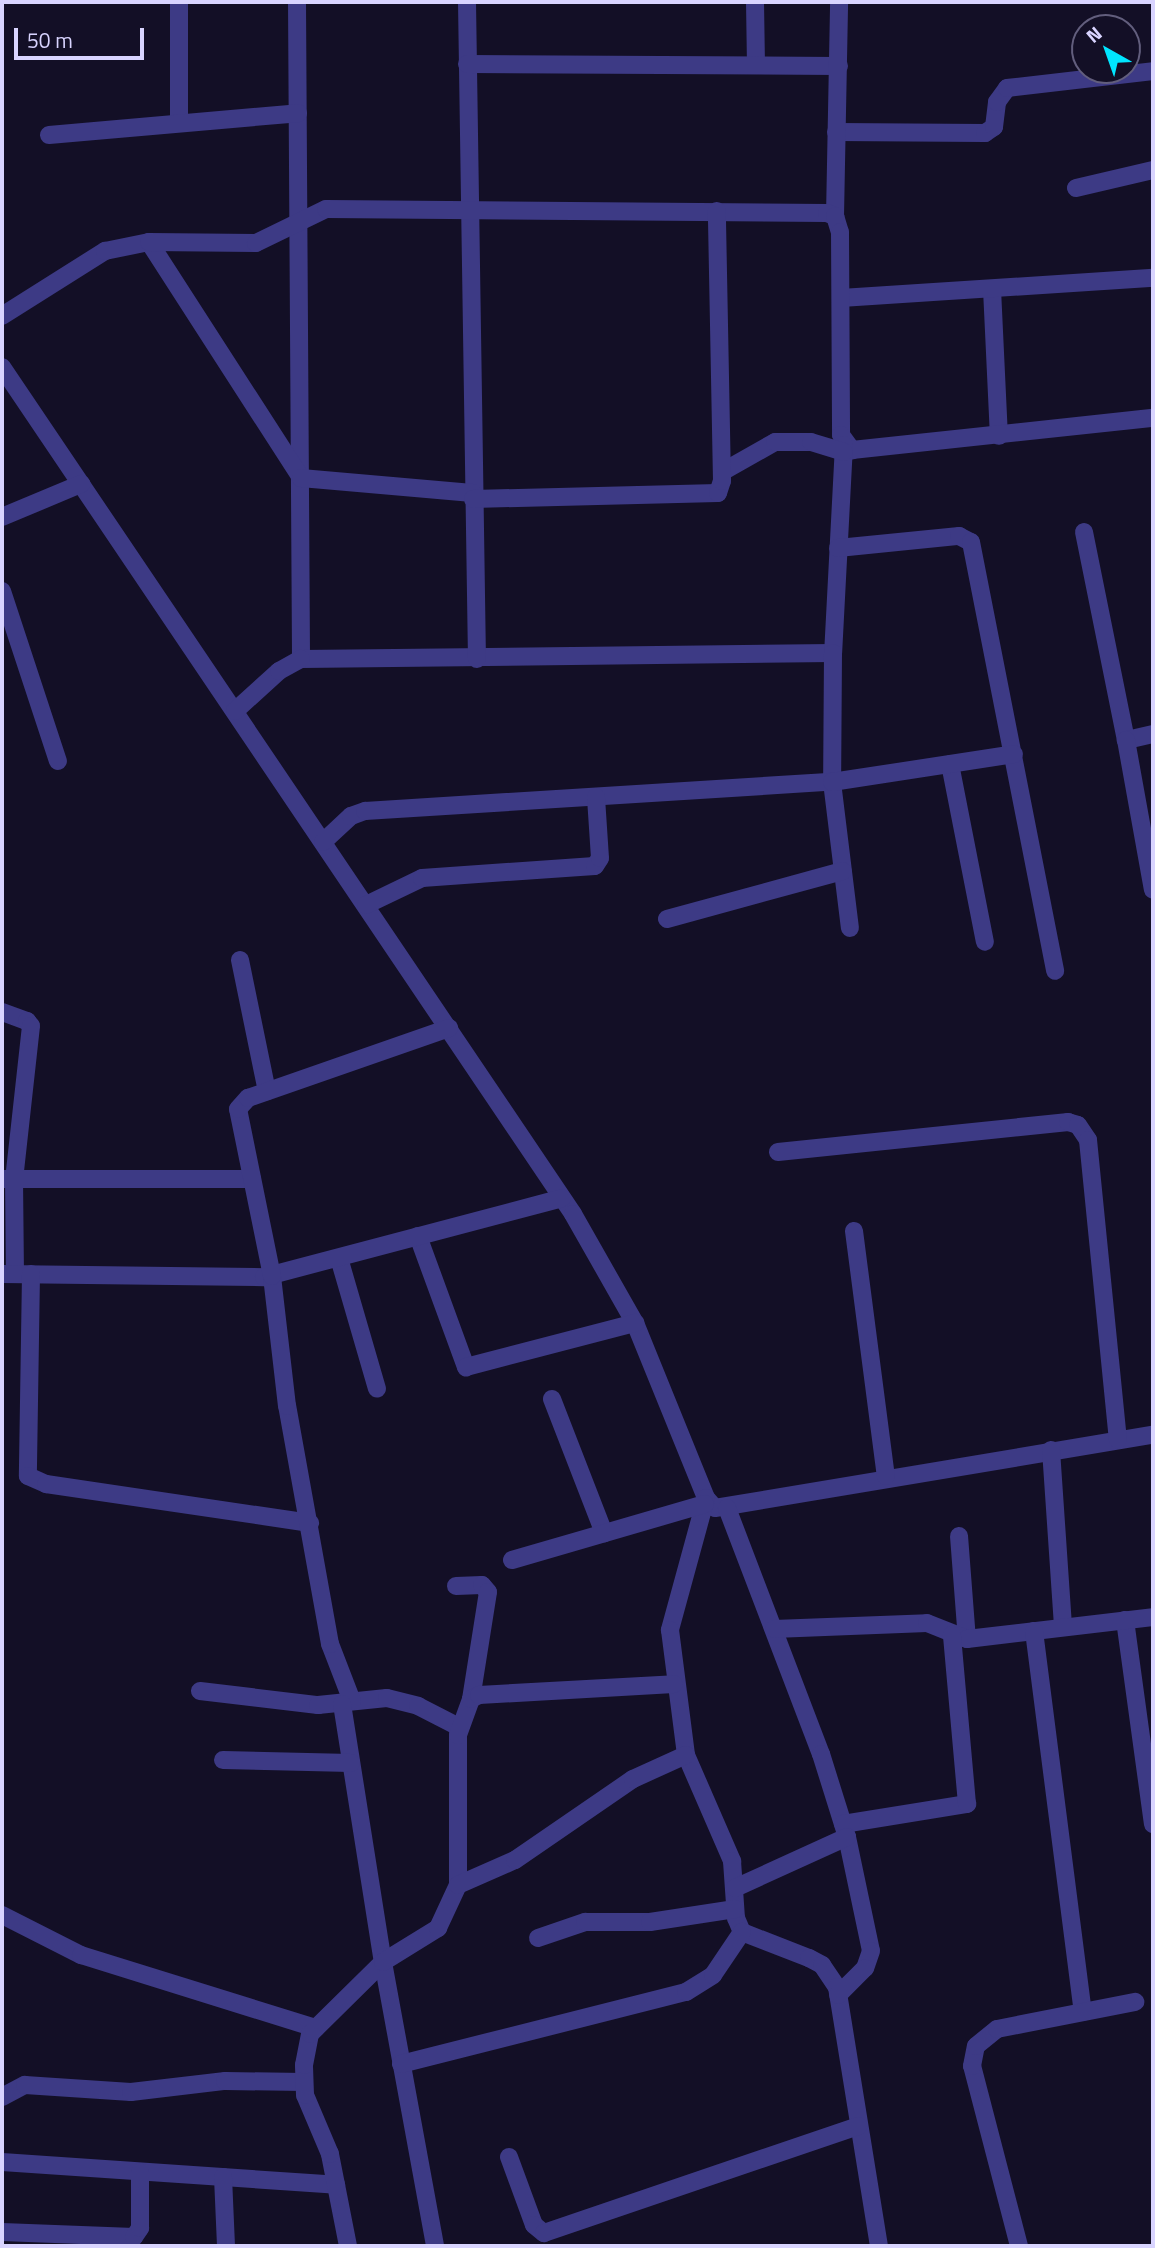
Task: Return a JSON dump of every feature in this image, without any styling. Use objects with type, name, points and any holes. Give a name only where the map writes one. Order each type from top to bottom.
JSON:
[{"type":"street","points":[[179,2],[179,120]]},
{"type":"street","points":[[297,2],[301,659]]},
{"type":"street","points":[[467,2],[472,496],[477,659]]},
{"type":"street","points":[[755,2],[756,65]]},
{"type":"street","points":[[839,2],[835,216],[840,232],[844,449],[833,653],[832,782],[850,928]]},
{"type":"street","points":[[467,64],[839,66]]},
{"type":"street","points":[[836,132],[985,132],[994,127],[997,102],[1007,88],[1153,71]]},
{"type":"street","points":[[49,135],[179,120],[298,113]]},
{"type":"street","points":[[1076,188],[1153,170]]},
{"type":"street","points":[[2,316],[82,262],[126,245],[149,242],[256,243],[326,209],[717,211],[835,216]]},
{"type":"street","points":[[301,478],[472,496],[714,495],[722,487],[717,211]]},
{"type":"street","points":[[149,242],[301,478]]},
{"type":"street","points":[[841,299],[1153,278]]},
{"type":"street","points":[[992,289],[999,436]]},
{"type":"street","points":[[2,367],[562,1198],[635,1323],[706,1501],[715,1508],[727,1508],[886,1476],[1153,1435]]},
{"type":"street","points":[[722,472],[775,442],[811,442],[863,452],[1153,418]]},
{"type":"street","points":[[2,517],[81,484]]},
{"type":"street","points":[[1084,532],[1153,890]]},
{"type":"street","points":[[838,548],[959,536],[971,541],[1055,971]]},
{"type":"street","points":[[2,592],[58,761]]},
{"type":"street","points":[[235,711],[279,671],[301,659],[833,653]]},
{"type":"street","points":[[1126,740],[1153,734]]},
{"type":"street","points":[[323,842],[351,816],[365,811],[832,782],[1013,754]]},
{"type":"street","points":[[950,764],[985,942]]},
{"type":"street","points":[[366,905],[422,877],[594,866],[600,858],[596,797]]},
{"type":"street","points":[[667,919],[843,871]]},
{"type":"street","points":[[240,960],[267,1091]]},
{"type":"street","points":[[2,1012],[27,1021],[31,1027],[8,1179],[28,1476],[46,1484],[310,1523]]},
{"type":"street","points":[[435,2246],[383,1962],[351,1763],[347,1703],[330,1644],[283,1381],[272,1276],[239,1109],[248,1098],[449,1028]]},
{"type":"street","points":[[778,1152],[1068,1122],[1078,1125],[1088,1140],[1118,1440]]},
{"type":"street","points":[[8,1179],[252,1179]]},
{"type":"street","points":[[16,1274],[272,1276],[562,1198]]},
{"type":"street","points":[[854,1231],[886,1476]]},
{"type":"street","points":[[418,1236],[466,1367],[635,1323]]},
{"type":"street","points":[[340,1258],[377,1389]]},
{"type":"street","points":[[552,1399],[604,1533]]},
{"type":"street","points":[[1051,1450],[1063,1628]]},
{"type":"street","points":[[512,1560],[706,1501]]},
{"type":"street","points":[[706,1501],[694,1554],[673,1609],[670,1646],[686,1755],[726,1843],[735,1888],[735,1909],[742,1932]]},
{"type":"street","points":[[727,1508],[774,1629],[845,1831],[871,1951],[859,1976],[838,1995]]},
{"type":"street","points":[[735,1888],[845,1831],[967,1804],[959,1637],[959,1536]]},
{"type":"street","points":[[348,2246],[326,2142],[308,2109],[304,2082],[306,2046],[316,2028],[383,1962],[438,1928],[458,1885],[459,1727],[471,1699],[488,1592],[482,1585],[456,1586]]},
{"type":"street","points":[[774,1629],[901,1621],[927,1622],[959,1637],[1153,1617]]},
{"type":"street","points":[[1125,1620],[1153,1824]]},
{"type":"street","points":[[1034,1631],[1083,2012]]},
{"type":"street","points":[[471,1699],[479,1695],[674,1684]]},
{"type":"street","points":[[200,1691],[309,1705],[402,1701],[459,1727]]},
{"type":"street","points":[[458,1885],[515,1860],[633,1779],[686,1755]]},
{"type":"street","points":[[223,1760],[351,1763]]},
{"type":"street","points":[[538,1938],[585,1922],[650,1922],[735,1909]]},
{"type":"street","points":[[2,1915],[81,1955],[316,2028]]},
{"type":"street","points":[[401,2064],[686,1992],[713,1975],[742,1932]]},
{"type":"street","points":[[742,1932],[821,1965],[838,1995],[879,2246]]},
{"type":"street","points":[[1019,2246],[972,2055],[984,2035],[997,2029],[1135,2002]]},
{"type":"street","points":[[2,2097],[25,2085],[131,2092],[205,2082],[304,2082]]},
{"type":"street","points":[[509,2157],[534,2225],[544,2234],[859,2126]]},
{"type":"street","points":[[2,2162],[336,2185]]},
{"type":"street","points":[[2,2232],[134,2236],[140,2228],[140,2172]]},
{"type":"street","points":[[223,2177],[226,2246]]}]
